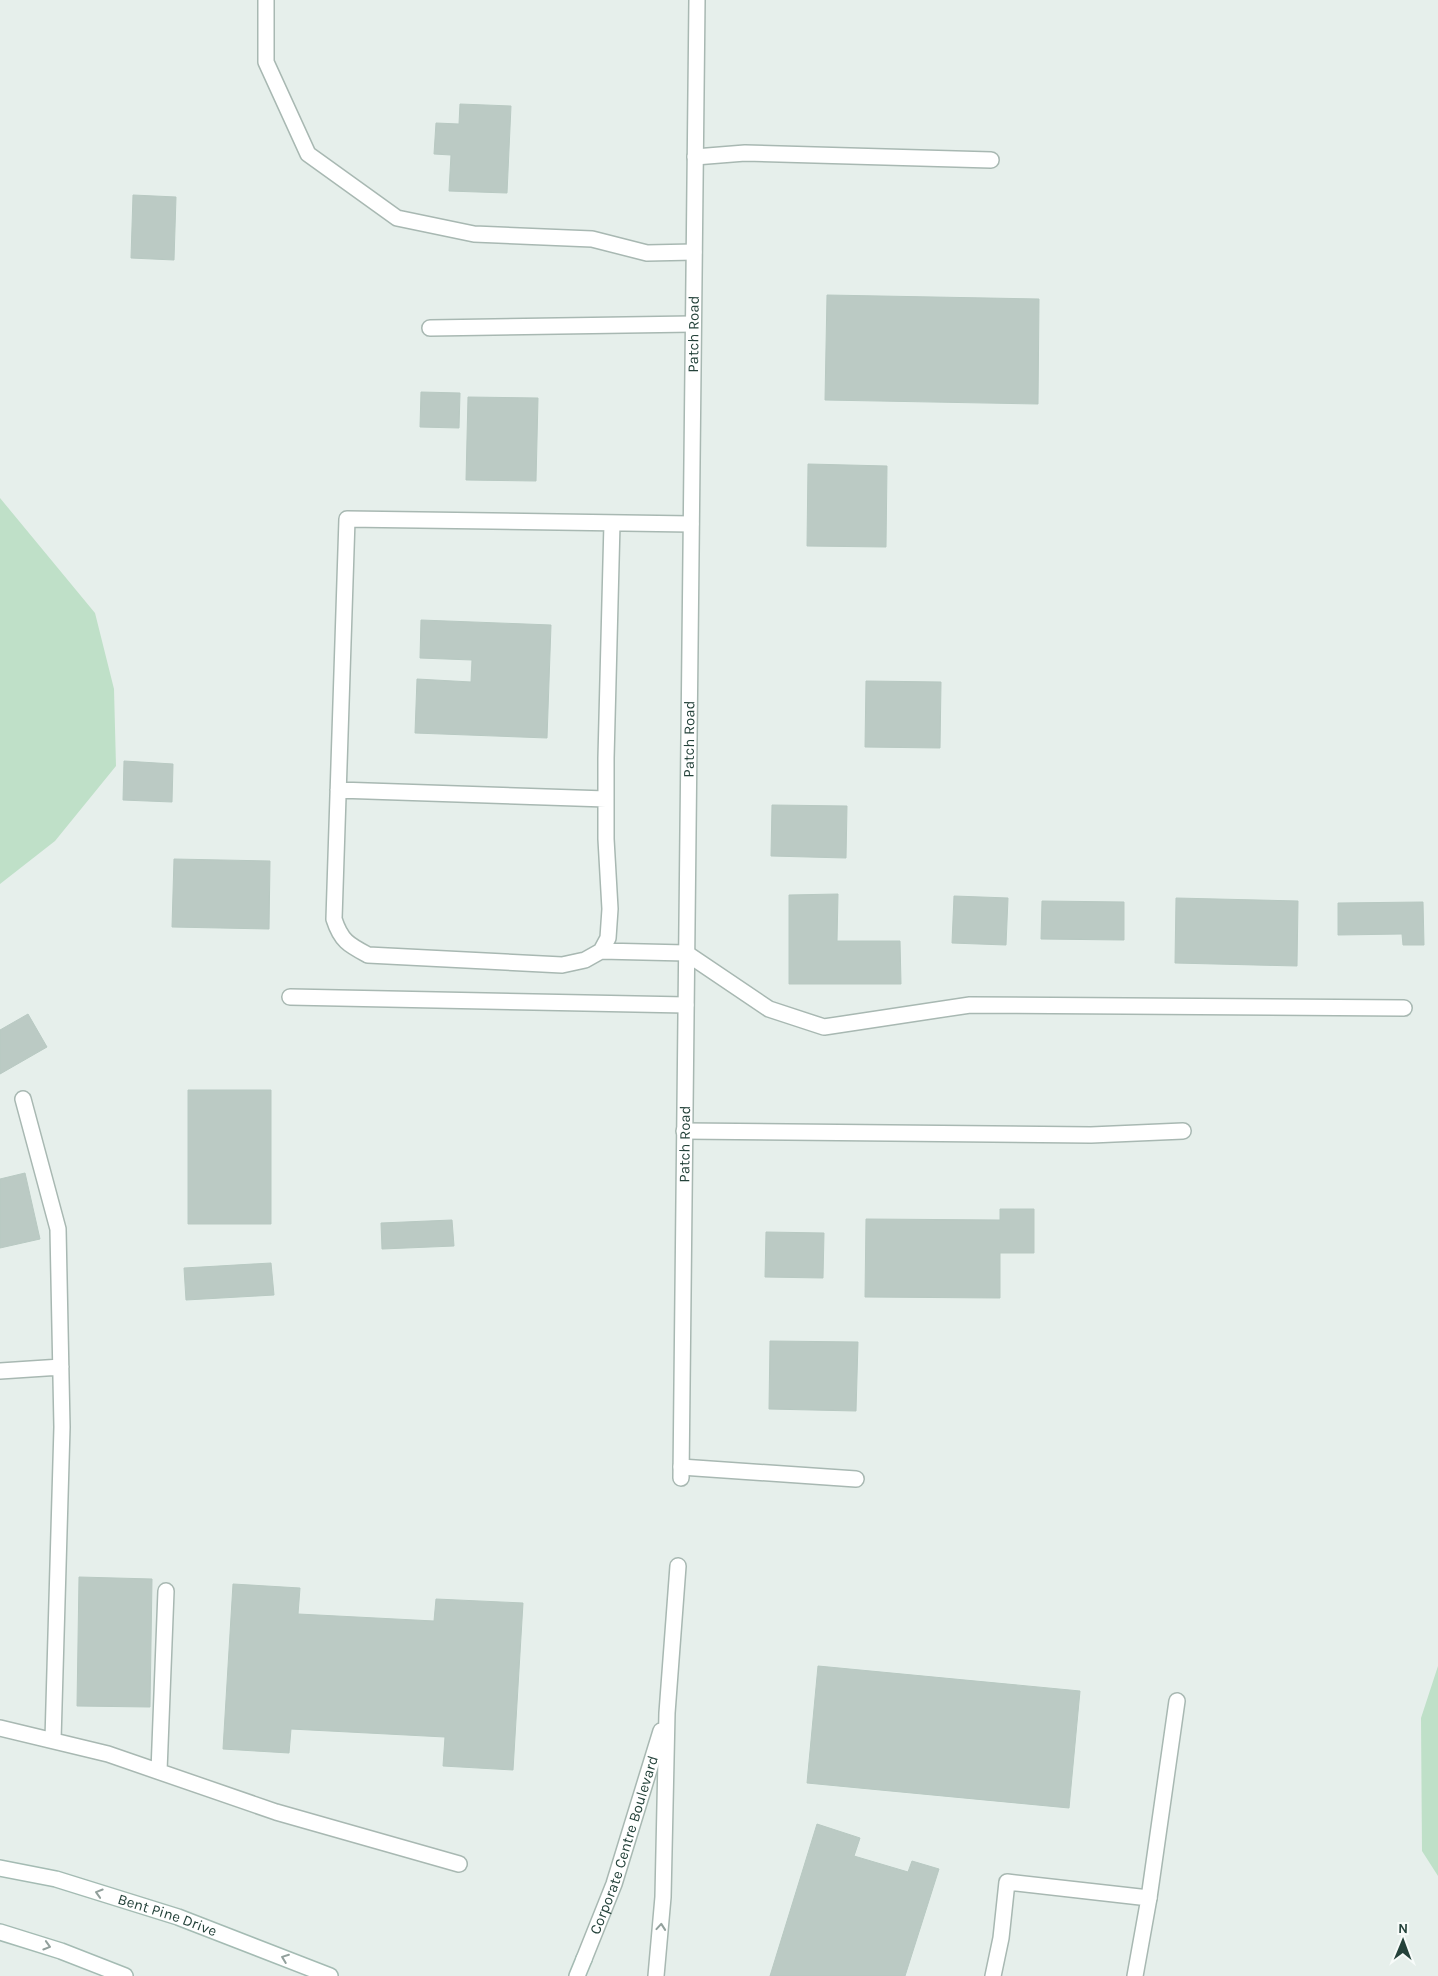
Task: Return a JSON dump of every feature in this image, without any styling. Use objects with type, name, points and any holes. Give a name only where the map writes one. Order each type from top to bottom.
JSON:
[{"type":"street","points":[[266,0],[266,62],[308,154],[397,218],[474,234],[592,239],[647,253],[694,252]]},
{"type":"street","name":"Patch Road","points":[[697,0],[681,1473],[856,1479]]},
{"type":"street","points":[[695,157],[745,153],[991,160]]},
{"type":"street","points":[[430,328],[693,324]]},
{"type":"street","points":[[691,524],[347,518],[334,919],[339,934],[351,946],[368,955],[562,964],[585,960],[601,951],[686,953],[769,1009],[824,1027],[970,1005],[1404,1008]]},
{"type":"street","points":[[601,951],[608,938],[610,909],[606,799],[612,523]]},
{"type":"street","points":[[338,790],[606,799]]},
{"type":"street","points":[[290,997],[686,1005]]},
{"type":"street","points":[[23,1098],[58,1229],[62,1427],[52,1740]]},
{"type":"street","points":[[684,1131],[1091,1135],[1183,1131]]},
{"type":"street","points":[[0,1371],[61,1367]]},
{"type":"street","name":"Corporate Centre Boulevard","points":[[656,1976],[664,1897],[667,1713],[678,1566]]},
{"type":"street","points":[[159,1771],[166,1591]]},
{"type":"street","points":[[1134,1976],[1149,1898],[1177,1701]]},
{"type":"street","name":"Corporate Centre Boulevard","points":[[577,1976],[614,1884],[667,1713]]},
{"type":"street","points":[[0,1728],[108,1754],[276,1812],[459,1864]]},
{"type":"street","name":"Bent Pine Drive","points":[[0,1868],[56,1880],[178,1917],[330,1976]]},
{"type":"street","points":[[993,1976],[1001,1938],[1008,1882],[1149,1898]]},
{"type":"street","points":[[0,1932],[61,1951],[125,1976]]},
{"type":"green space","points":[[0,498],[95,613],[114,689],[116,766],[55,841],[0,884]]},
{"type":"green space","points":[[1438,1666],[1438,1876],[1422,1851],[1421,1718]]},
{"type":"building","points":[[460,104],[511,106],[507,193],[449,191],[451,155],[434,154],[436,123],[459,124]]},
{"type":"building","points":[[133,195],[176,197],[174,260],[131,258]]},
{"type":"building","points":[[827,295],[1039,299],[1038,404],[825,400]]},
{"type":"building","points":[[421,392],[460,393],[459,428],[420,427]]},
{"type":"building","points":[[468,397],[538,398],[536,481],[466,480]]},
{"type":"building","points":[[808,464],[887,466],[886,547],[807,546]]},
{"type":"building","points":[[421,620],[551,625],[547,738],[415,733],[417,679],[471,682],[472,660],[420,658]]},
{"type":"building","points":[[866,681],[941,682],[940,748],[865,747]]},
{"type":"building","points":[[124,761],[173,764],[172,802],[123,800]]},
{"type":"building","points":[[772,805],[847,806],[846,858],[771,856]]},
{"type":"building","points":[[174,859],[270,861],[269,929],[172,927]]},
{"type":"building","points":[[838,894],[837,941],[900,941],[901,984],[789,984],[789,895]]},
{"type":"building","points":[[954,896],[1008,898],[1006,945],[952,943]]},
{"type":"building","points":[[1176,898],[1298,901],[1297,966],[1175,963]]},
{"type":"building","points":[[1042,901],[1124,902],[1124,940],[1041,939]]},
{"type":"building","points":[[1423,902],[1424,945],[1403,945],[1402,934],[1338,935],[1338,903]]},
{"type":"building","points":[[28,1014],[47,1047],[0,1074],[0,1030]]},
{"type":"building","points":[[188,1090],[271,1090],[271,1224],[188,1224]]},
{"type":"building","points":[[25,1173],[40,1239],[0,1248],[0,1179]]},
{"type":"building","points":[[1000,1209],[1034,1209],[1034,1253],[1000,1253],[1000,1298],[865,1297],[866,1219],[1000,1220]]},
{"type":"building","points":[[452,1220],[454,1246],[382,1249],[381,1223]]},
{"type":"building","points":[[766,1232],[824,1233],[823,1278],[765,1277]]},
{"type":"building","points":[[271,1263],[274,1295],[186,1300],[184,1268]]},
{"type":"building","points":[[770,1341],[858,1342],[856,1411],[769,1409]]},
{"type":"building","points":[[79,1577],[152,1579],[150,1707],[77,1706]]},
{"type":"building","points":[[233,1584],[300,1588],[298,1614],[434,1621],[436,1599],[523,1603],[513,1770],[443,1766],[445,1737],[291,1729],[289,1753],[223,1749]]},
{"type":"building","points":[[818,1666],[1080,1691],[1069,1808],[807,1783]]},
{"type":"building","points":[[817,1824],[860,1838],[854,1856],[908,1872],[912,1861],[939,1869],[905,1976],[770,1976]]}]
